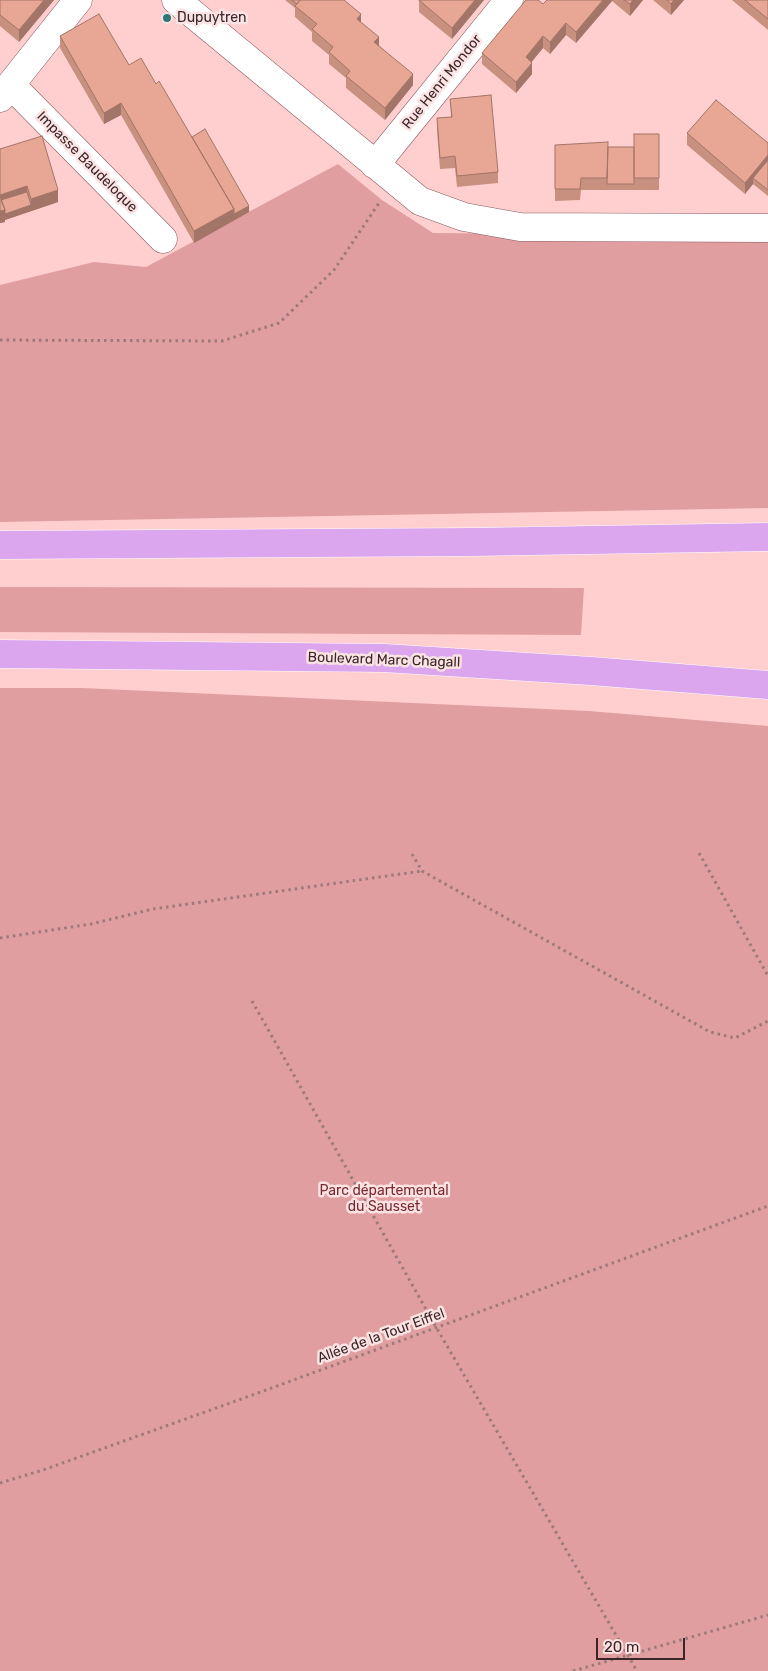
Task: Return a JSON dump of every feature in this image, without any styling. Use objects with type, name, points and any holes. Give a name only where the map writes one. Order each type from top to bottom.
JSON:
[{"type":"highway","points":[[0,545],[464,542],[768,537]]},
{"type":"highway","name":"Boulevard Marc Chagall","points":[[0,654],[384,658],[591,671],[768,685]]},
{"type":"street","points":[[6,92],[78,0]]},
{"type":"street","points":[[176,0],[420,201],[464,217],[520,227],[768,228]]},
{"type":"street","name":"Rue Henri Mondor","points":[[384,172],[509,0]]},
{"type":"street","name":"Impasse Baudeloque","points":[[6,92],[163,239]]},
{"type":"path","points":[[0,340],[222,341],[279,323],[334,270],[384,172]]},
{"type":"path","points":[[699,853],[768,976]]},
{"type":"path","points":[[412,854],[422,871],[710,1032],[735,1038],[768,1020]]},
{"type":"path","points":[[0,938],[92,924],[154,909],[422,871]]},
{"type":"path","points":[[252,1001],[436,1327],[637,1671]]},
{"type":"path","name":"Allée de la Tour Eiffel","points":[[0,1483],[43,1470],[240,1400],[768,1206]]},
{"type":"path","points":[[573,1671],[768,1615]]},
{"type":"green space","points":[[338,164],[382,200],[433,233],[768,236],[768,508],[0,522],[0,285],[94,262],[146,267]]},
{"type":"green space","points":[[0,587],[584,588],[581,635],[0,632]]},
{"type":"green space","name":"Parc départemental du Sausset","points":[[0,688],[82,688],[589,711],[768,726],[768,1671],[0,1671]]},
{"type":"building","points":[[0,0],[44,0],[19,30],[0,15]]},
{"type":"building","points":[[292,0],[300,0],[297,4]]},
{"type":"building","points":[[300,0],[344,0],[361,14],[357,19],[379,37],[374,42],[413,74],[385,108],[346,76],[350,71],[329,52],[333,47],[312,29],[317,24],[295,6]]},
{"type":"building","points":[[419,0],[475,0],[452,28]]},
{"type":"building","points":[[526,0],[538,0],[543,4],[547,0],[603,0],[576,32],[566,23],[550,42],[543,36],[526,57],[532,63],[516,82],[482,53]]},
{"type":"building","points":[[624,0],[633,0],[630,4]]},
{"type":"building","points":[[745,0],[768,0],[768,19]]},
{"type":"building","points":[[99,14],[129,65],[141,58],[156,84],[159,81],[234,209],[194,231],[121,103],[104,113],[60,36]]},
{"type":"building","points":[[491,95],[498,172],[457,176],[455,156],[440,158],[437,118],[452,117],[450,99]]},
{"type":"building","points":[[716,100],[768,143],[768,155],[745,183],[687,133]]},
{"type":"building","points":[[205,129],[249,206],[234,214],[234,209],[192,137]]},
{"type":"building","points":[[634,134],[659,134],[659,178],[634,178]]},
{"type":"building","points":[[42,136],[58,190],[31,199],[27,186],[0,195],[0,149]]},
{"type":"building","points":[[608,142],[607,178],[581,178],[580,189],[555,189],[555,145]]},
{"type":"building","points":[[608,147],[634,147],[634,184],[607,184]]},
{"type":"building","points":[[768,160],[768,190],[753,178]]},
{"type":"building","points":[[27,192],[31,205],[5,214],[1,200]]},
{"type":"building","points":[[0,196],[5,210],[0,211]]},
{"type":"place","name":"Dupuytren","points":[[167,18]]}]
